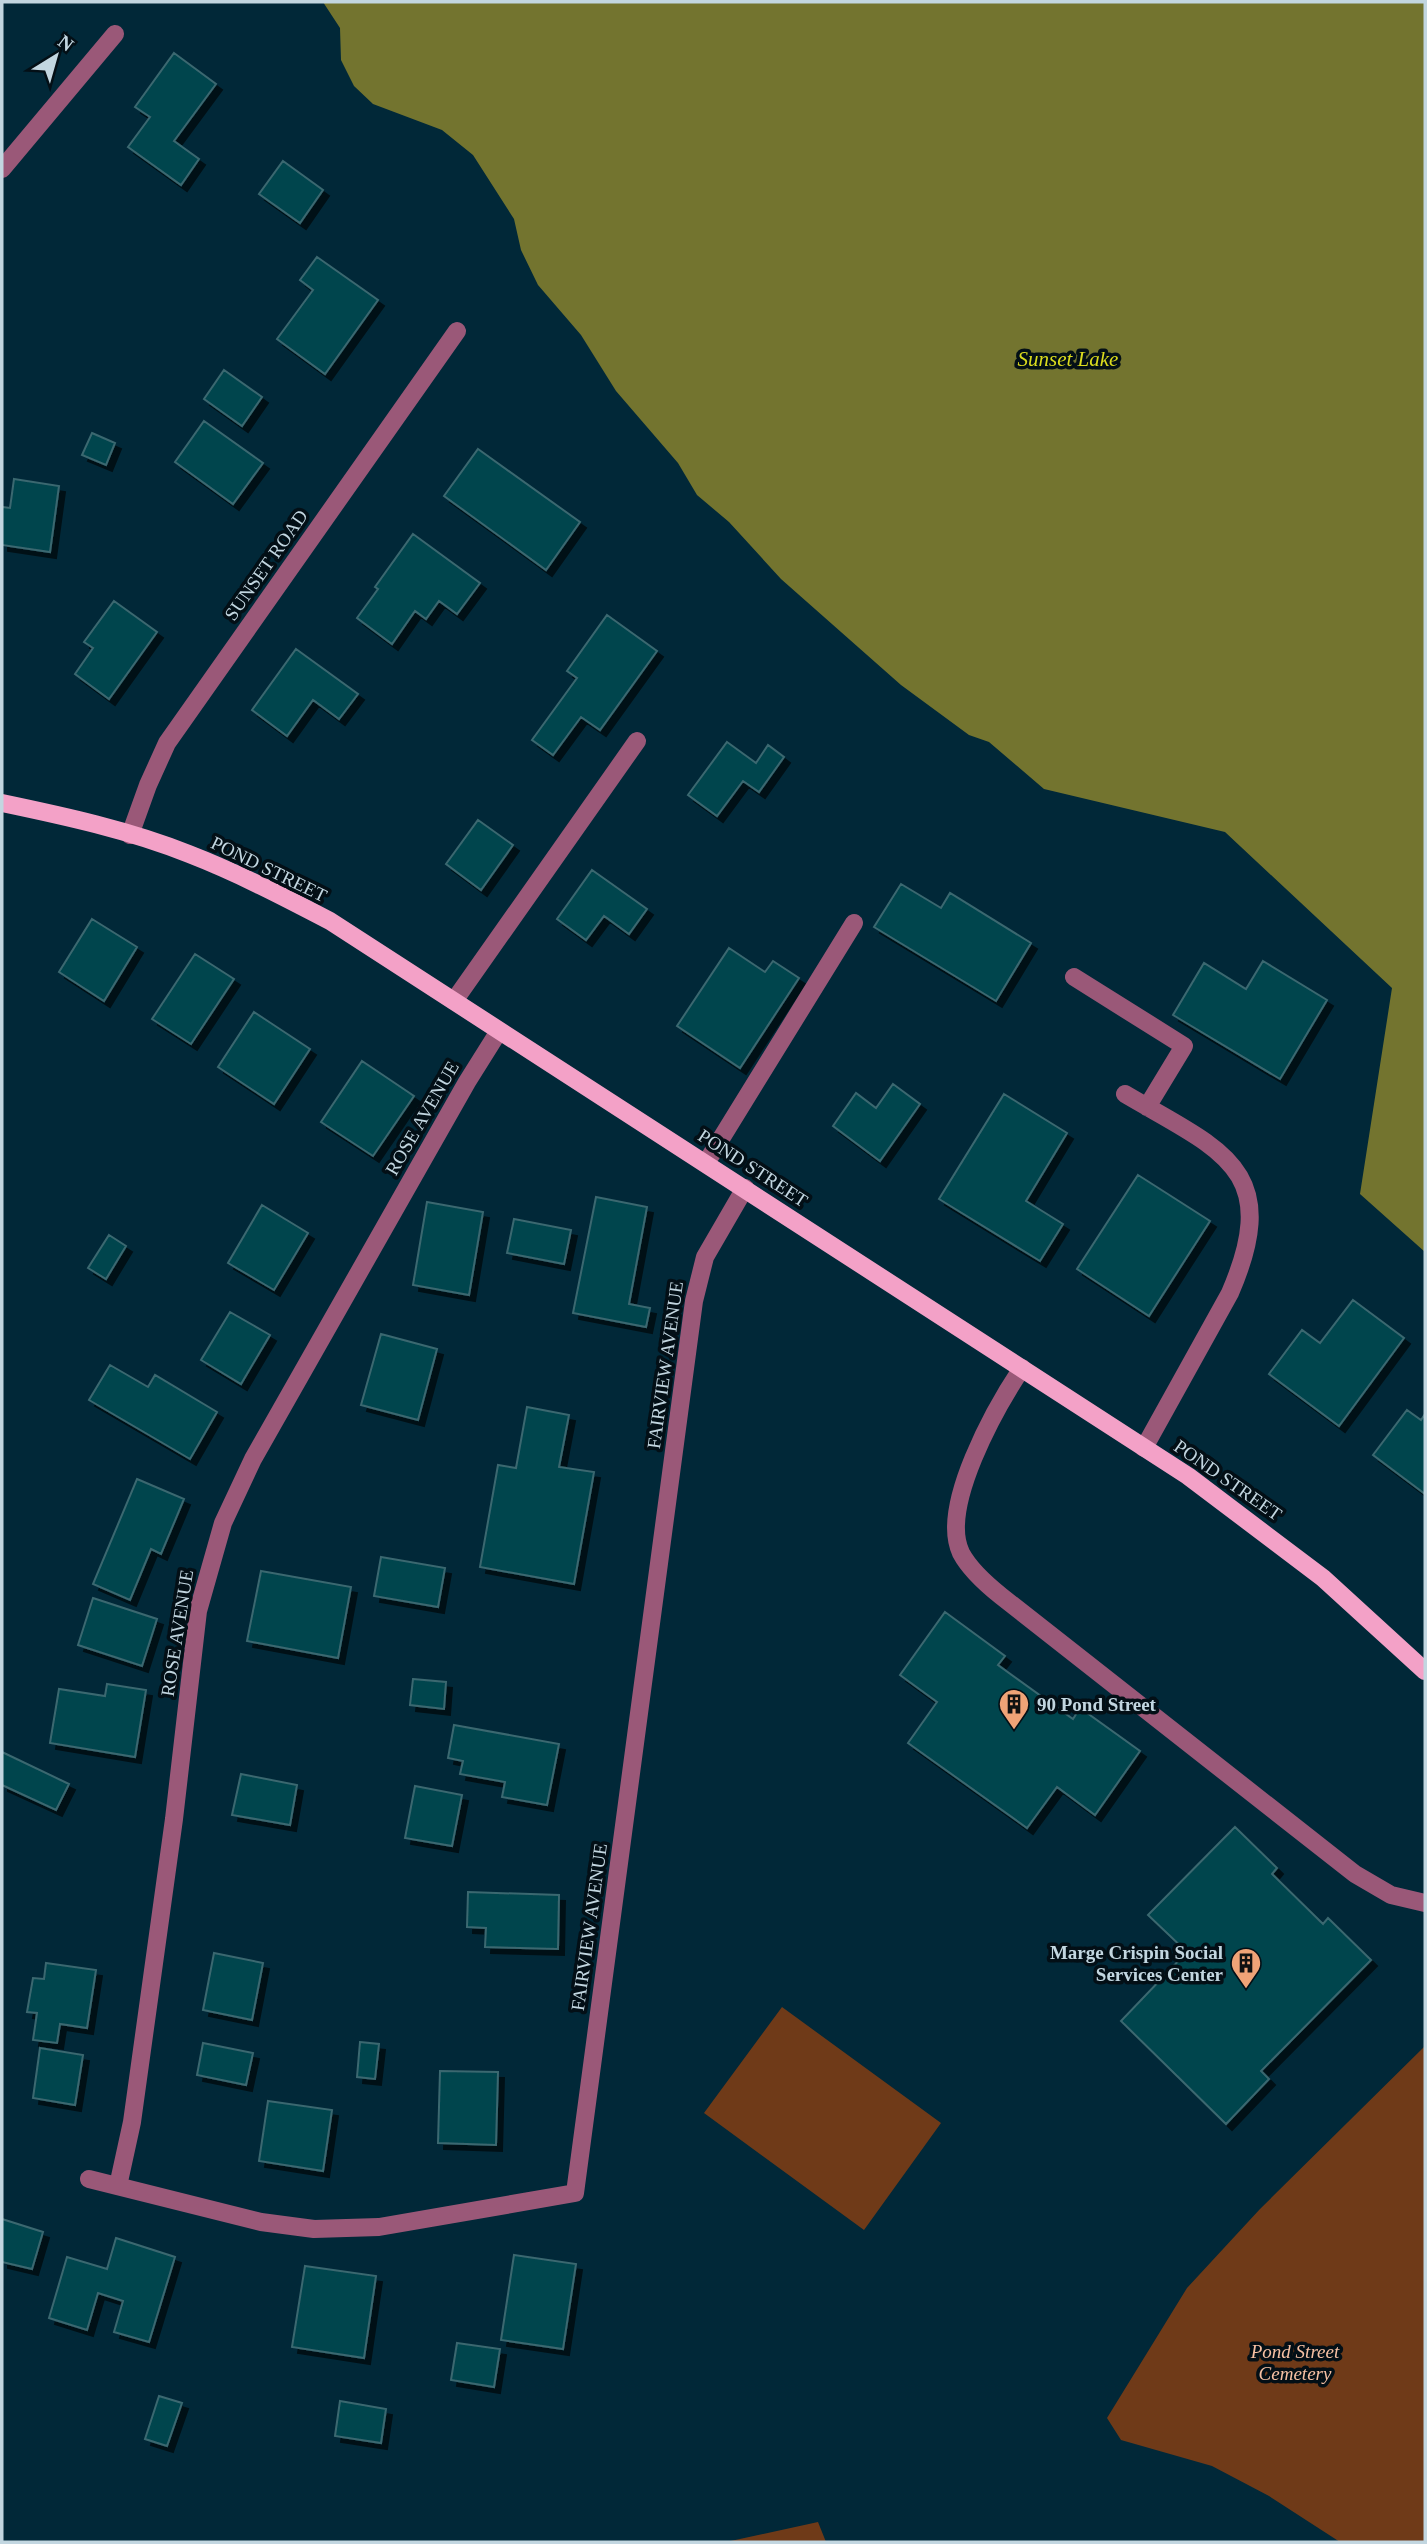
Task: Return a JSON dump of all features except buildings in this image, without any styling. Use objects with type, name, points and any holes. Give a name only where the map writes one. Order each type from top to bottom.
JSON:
[{"type":"main road","name":"POND STREET","points":[[2,803],[186,852],[286,898],[341,928],[1144,1448],[1280,1543],[1368,1616],[1425,1671]]},
{"type":"street","points":[[2,169],[115,34]]},
{"type":"street","name":"SUNSET ROAD","points":[[130,835],[167,743],[457,331]]},
{"type":"street","points":[[454,1001],[637,741]]},
{"type":"street","points":[[706,1163],[854,923]]},
{"type":"street","points":[[1074,977],[1184,1046],[1147,1107]]},
{"type":"street","name":"ROSE AVENUE","points":[[118,2186],[132,2122],[171,1846],[198,1611],[213,1551],[253,1459],[473,1071],[499,1031]]},
{"type":"street","points":[[1125,1094],[1198,1138],[1235,1168],[1245,1184],[1251,1222],[1242,1267],[1230,1293],[1144,1448]]},
{"type":"street","name":"FAIRVIEW AVENUE","points":[[89,2179],[261,2222],[346,2230],[379,2227],[575,2193],[694,1301],[705,1257],[745,1188]]},
{"type":"street","points":[[1022,1368],[991,1416],[959,1500],[956,1534],[960,1551],[970,1566],[1001,1597],[1354,1874],[1391,1895],[1425,1903]]},
{"type":"green space","points":[[782,2007],[941,2123],[864,2230],[704,2113]]},
{"type":"green space","name":"Pond Street Cemetery","points":[[1425,2046],[1425,2542],[1340,2542],[1269,2496],[1212,2466],[1121,2440],[1107,2418],[1187,2288],[1260,2209]]},
{"type":"green space","points":[[818,2522],[826,2542],[726,2542]]},
{"type":"water","name":"Sunset Lake","points":[[323,2],[1425,2],[1425,1252],[1360,1194],[1392,988],[1225,832],[1044,789],[989,742],[969,735],[901,685],[781,579],[729,522],[697,495],[678,463],[616,391],[581,335],[538,285],[521,250],[514,219],[473,155],[442,130],[373,104],[354,86],[341,60],[340,28]]},
{"type":"place","name":"90 Pond Street","points":[[1014,1731]]},
{"type":"place","name":"Marge Crispin Social Services Center","points":[[1246,1990]]}]
